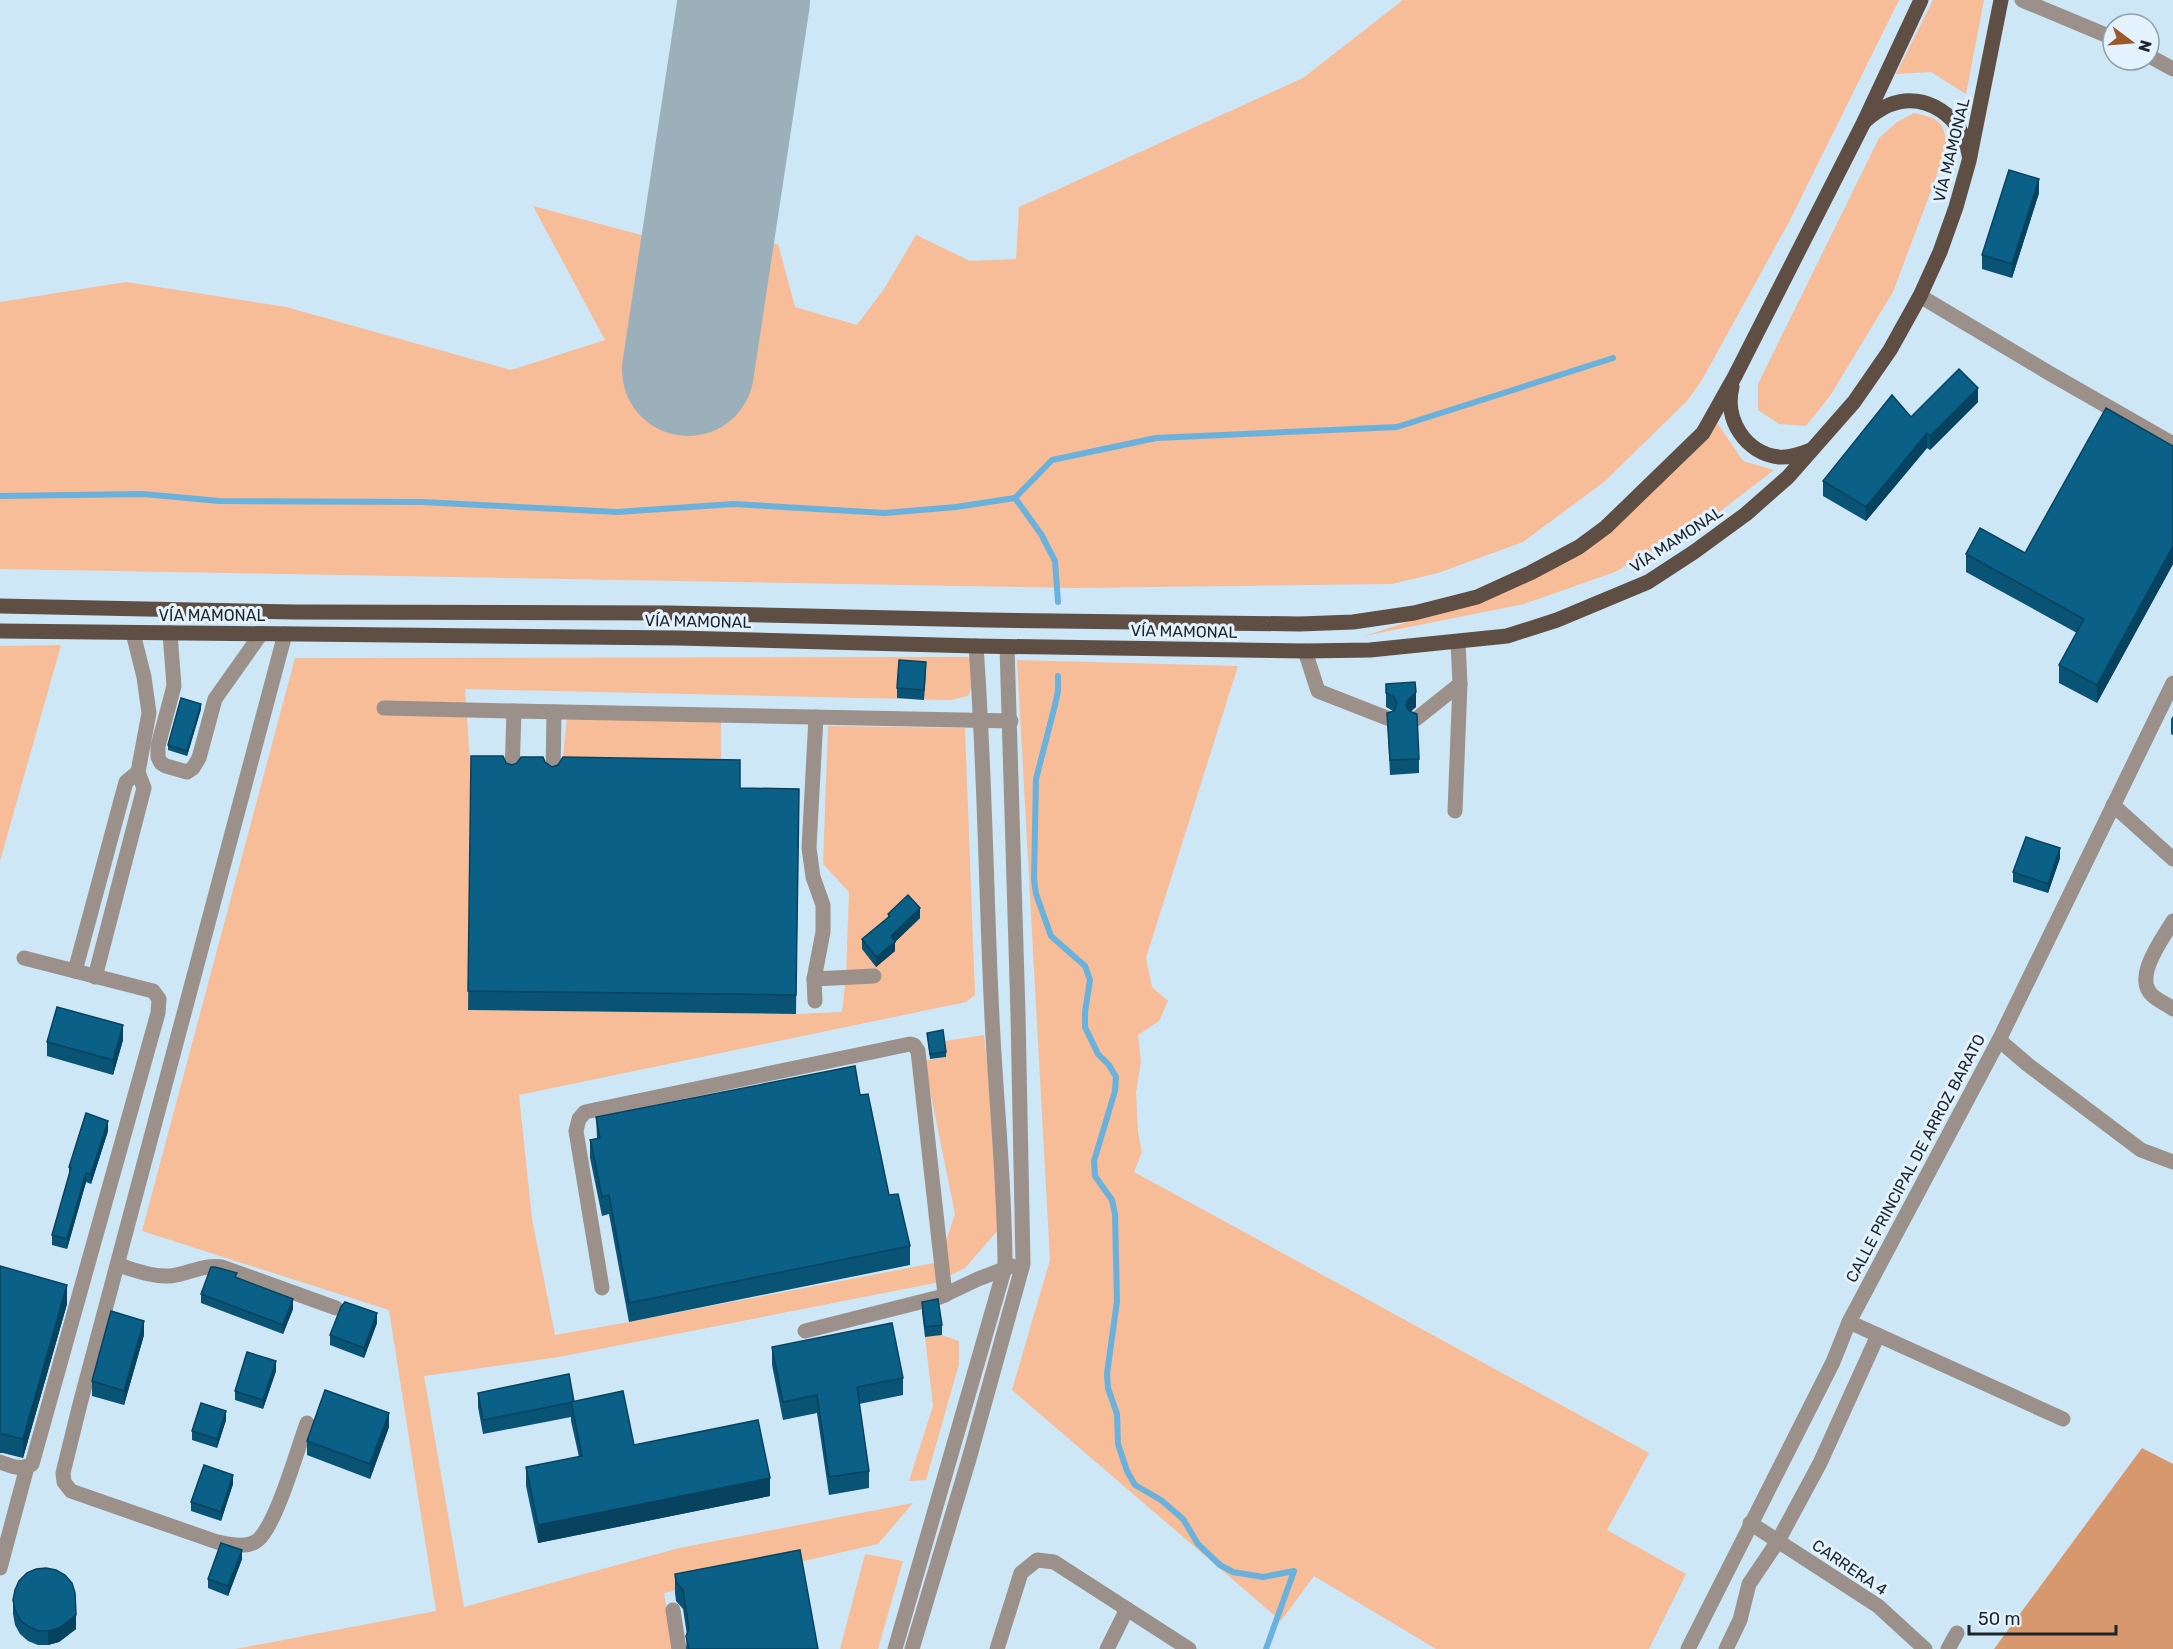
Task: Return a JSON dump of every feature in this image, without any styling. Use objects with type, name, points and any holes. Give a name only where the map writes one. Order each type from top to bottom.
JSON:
[{"type":"main road","name":"VÍA MAMONAL","points":[[0,606],[295,612],[657,613],[1300,624],[1353,622],[1414,613],[1477,597],[1579,547],[1606,527],[1703,433],[1735,376],[1863,124],[1921,0]]},
{"type":"main road","name":"VÍA MAMONAL","points":[[0,632],[678,638],[1007,647],[1305,651],[1370,650],[1507,636],[1557,620],[1648,582],[1694,552],[1746,514],[1788,477],[1860,393],[1890,350],[1920,296],[1944,241],[1969,161],[2001,0]]},
{"type":"main road","points":[[1863,124],[1875,113],[1898,103],[1922,103],[1937,108],[1951,117],[1961,130],[1967,145],[1969,161]]},
{"type":"main road","points":[[1735,376],[1731,394],[1731,412],[1737,429],[1748,443],[1762,453],[1780,457],[1797,456],[1814,449]]},
{"type":"street","points":[[2022,0],[2101,33]]},
{"type":"street","points":[[1920,296],[2173,444]]},
{"type":"street","points":[[95,977],[144,788],[138,772],[149,713],[144,677],[133,633]]},
{"type":"street","points":[[170,633],[174,686],[170,722],[158,746],[158,757],[166,766],[188,771],[193,768],[199,758],[201,731],[215,699],[261,634]]},
{"type":"street","points":[[285,633],[63,1473],[64,1482],[71,1491],[217,1542],[238,1546],[257,1541],[271,1523],[307,1423]]},
{"type":"street","points":[[1455,811],[1460,684],[1458,642]]},
{"type":"street","points":[[895,1649],[1005,1267],[1005,1222],[992,1018],[981,720],[976,646]]},
{"type":"street","points":[[912,1649],[969,1458],[1023,1264],[1011,721],[1007,647]]},
{"type":"street","points":[[1305,651],[1318,691],[1387,718]]},
{"type":"street","name":"CALLE PRINCIPAL DE ARROZ BARATO","points":[[1691,1648],[1750,1523],[1833,1362],[1849,1322],[1999,1040],[2173,683]]},
{"type":"street","points":[[1416,719],[1460,684]]},
{"type":"street","points":[[384,708],[1011,721]]},
{"type":"street","points":[[512,774],[514,711]]},
{"type":"street","points":[[553,776],[554,712]]},
{"type":"street","points":[[815,1001],[814,979],[823,932],[823,905],[813,877],[809,848],[816,717]]},
{"type":"street","points":[[75,971],[126,782],[138,772]]},
{"type":"street","points":[[2114,805],[2173,860]]},
{"type":"street","points":[[2173,921],[2147,968],[2146,986],[2151,994],[2173,1009]]},
{"type":"street","points":[[0,1462],[20,1468],[32,1464],[158,1013],[159,999],[153,991],[24,958]]},
{"type":"street","points":[[814,979],[874,976]]},
{"type":"street","points":[[992,1018],[1018,1014]]},
{"type":"street","points":[[1999,1040],[2027,1064],[2141,1150],[2173,1162]]},
{"type":"street","points":[[602,1288],[576,1131],[579,1119],[585,1112],[910,1044],[914,1045],[918,1051],[945,1295]]},
{"type":"street","points":[[805,1331],[945,1295],[1005,1267],[1023,1264]]},
{"type":"street","points":[[118,1265],[157,1276],[172,1276],[209,1265],[222,1267],[336,1308]]},
{"type":"street","points":[[62,1284],[82,1290]]},
{"type":"street","points":[[1849,1322],[2063,1419]]},
{"type":"street","points":[[1726,1649],[1740,1620],[1749,1584],[1778,1541],[1820,1463],[1878,1335]]},
{"type":"street","points":[[952,1453],[969,1458]]},
{"type":"street","points":[[0,1568],[27,1467]]},
{"type":"street","name":"CARRERA 4","points":[[1750,1523],[1878,1606],[1925,1649]]},
{"type":"street","points":[[997,1649],[1021,1573],[1037,1560],[1054,1562],[1189,1649]]},
{"type":"street","points":[[1107,1649],[1127,1609]]},
{"type":"street","points":[[673,1610],[679,1649]]},
{"type":"street","points":[[1948,1649],[1957,1633]]},
{"type":"shaded area","points":[[1403,0],[1899,0],[1789,222],[1702,380],[1687,401],[1604,482],[1523,542],[1438,573],[1392,584],[1076,588],[0,569],[0,302],[126,282],[286,307],[511,370],[605,340],[533,206],[667,242],[778,244],[795,307],[857,325],[884,289],[916,235],[970,261],[1016,259],[1019,207],[1303,78]]},
{"type":"shaded area","points":[[1933,0],[1984,0],[1966,94],[1931,72],[1896,74]]},
{"type":"shaded area","points":[[1914,113],[1930,117],[1939,123],[1944,132],[1947,148],[1893,292],[1830,396],[1806,426],[1779,424],[1758,410],[1758,384],[1879,138],[1897,122]]},
{"type":"shaded area","points":[[1716,421],[1743,461],[1774,470],[1714,516],[1615,572],[1524,604],[1364,636],[1522,585],[1562,564],[1635,509],[1690,456]]},
{"type":"shaded area","points":[[61,645],[0,861],[0,646]]},
{"type":"shaded area","points":[[969,657],[976,676],[968,696],[951,700],[465,689],[471,775],[468,1010],[796,1014],[842,1012],[846,976],[849,892],[823,864],[828,726],[965,728],[975,995],[966,1002],[519,1095],[532,1219],[555,1335],[939,1262],[955,1214],[924,1061],[946,1057],[945,1041],[984,1035],[1005,1222],[965,1268],[935,1283],[559,1357],[424,1376],[464,1607],[679,1548],[913,1503],[878,1544],[664,1593],[674,1649],[235,1649],[436,1611],[389,1310],[142,1231],[295,658]]},
{"type":"shaded area","points":[[1017,660],[1238,666],[1146,958],[1152,987],[1168,1001],[1159,1021],[1138,1035],[1141,1062],[1136,1092],[1138,1133],[1142,1152],[1134,1172],[1649,1453],[1607,1530],[1686,1574],[1649,1649],[1436,1649],[1314,1576],[1281,1621],[1012,1390],[1050,1260]]},
{"type":"shaded area","points":[[567,717],[721,720],[721,778],[561,776]]},
{"type":"shaded area","points":[[942,1335],[959,1341],[959,1364],[926,1480],[909,1481],[933,1406],[925,1337]]},
{"type":"shaded area","points":[[2142,1448],[2173,1464],[2173,1649],[1994,1649]]},
{"type":"shaded area","points":[[865,1554],[903,1561],[878,1649],[840,1649]]},
{"type":"building","points":[[2009,170],[2039,179],[2012,264],[1982,255]]},
{"type":"building","points":[[1959,369],[1978,388],[1930,436],[1927,433],[1866,507],[1823,481],[1892,395],[1911,417]]},
{"type":"building","points":[[2106,408],[2173,446],[2173,546],[2097,685],[2059,665],[2084,619],[1966,554],[1980,528],[2025,553]]},
{"type":"building","points":[[899,660],[926,662],[924,690],[897,688]]},
{"type":"building","points":[[1415,682],[1416,692],[1407,701],[1406,706],[1409,711],[1417,714],[1419,759],[1390,760],[1387,713],[1394,711],[1397,703],[1394,697],[1386,693],[1386,684]]},
{"type":"building","points":[[181,698],[201,704],[187,751],[168,745]]},
{"type":"building","points":[[471,756],[503,756],[506,763],[512,765],[517,763],[521,757],[543,757],[545,762],[552,767],[558,765],[563,757],[740,760],[740,788],[799,789],[796,995],[468,991]]},
{"type":"building","points":[[2026,837],[2060,848],[2048,884],[2013,872]]},
{"type":"building","points":[[908,895],[920,908],[891,936],[895,942],[876,957],[862,939],[890,916],[888,914]]},
{"type":"building","points":[[57,1007],[123,1025],[113,1060],[47,1042]]},
{"type":"building","points":[[943,1030],[946,1052],[930,1054],[927,1033]]},
{"type":"building","points":[[855,1066],[860,1095],[868,1094],[889,1195],[898,1194],[910,1246],[629,1303],[609,1195],[602,1197],[590,1140],[600,1138],[596,1117]]},
{"type":"building","points":[[86,1113],[108,1121],[91,1174],[86,1173],[67,1239],[52,1235],[71,1168],[69,1167]]},
{"type":"building","points":[[0,1266],[67,1285],[23,1439],[0,1434]]},
{"type":"building","points":[[211,1267],[237,1273],[235,1277],[293,1299],[283,1325],[201,1294]]},
{"type":"building","points":[[938,1299],[942,1325],[925,1327],[922,1302]]},
{"type":"building","points":[[345,1302],[377,1313],[364,1348],[330,1335]]},
{"type":"building","points":[[111,1311],[144,1321],[124,1391],[92,1381]]},
{"type":"building","points":[[892,1323],[903,1378],[857,1387],[869,1471],[829,1477],[817,1395],[783,1402],[772,1347]]},
{"type":"building","points":[[247,1352],[276,1361],[263,1400],[235,1391]]},
{"type":"building","points":[[569,1374],[574,1402],[483,1420],[478,1393]]},
{"type":"building","points":[[325,1390],[389,1413],[370,1464],[307,1441]]},
{"type":"building","points":[[623,1391],[634,1445],[758,1420],[770,1478],[538,1525],[526,1467],[582,1456],[571,1402]]},
{"type":"building","points":[[201,1403],[226,1411],[217,1439],[192,1431]]},
{"type":"building","points":[[204,1465],[233,1475],[221,1512],[191,1502]]},
{"type":"building","points":[[221,1543],[242,1550],[228,1586],[208,1579]]},
{"type":"building","points":[[800,1550],[818,1649],[689,1649],[686,1636],[689,1629],[683,1590],[676,1582],[675,1574]]},
{"type":"building","points":[[46,1568],[65,1575],[72,1583],[76,1615],[59,1628],[38,1631],[20,1620],[13,1600],[19,1581],[27,1573]]},
{"type":"waterway","points":[[0,496],[143,494],[219,501],[422,502],[617,512],[734,504],[885,513],[956,507],[1015,498],[1052,460],[1156,438],[1397,427],[1613,358]]},
{"type":"waterway","points":[[1015,498],[1041,534],[1055,561],[1058,602]]},
{"type":"waterway","points":[[1058,676],[1058,691],[1036,779],[1034,879],[1036,894],[1051,936],[1085,966],[1090,980],[1085,1027],[1098,1054],[1109,1065],[1116,1077],[1115,1091],[1094,1161],[1095,1176],[1112,1200],[1115,1214],[1117,1301],[1107,1374],[1108,1388],[1117,1414],[1118,1444],[1127,1471],[1135,1485],[1161,1500],[1183,1519],[1198,1544],[1220,1565],[1233,1572],[1263,1577],[1294,1571],[1266,1649]]},
{"type":"runway","points":[[688,370],[744,0]]}]
